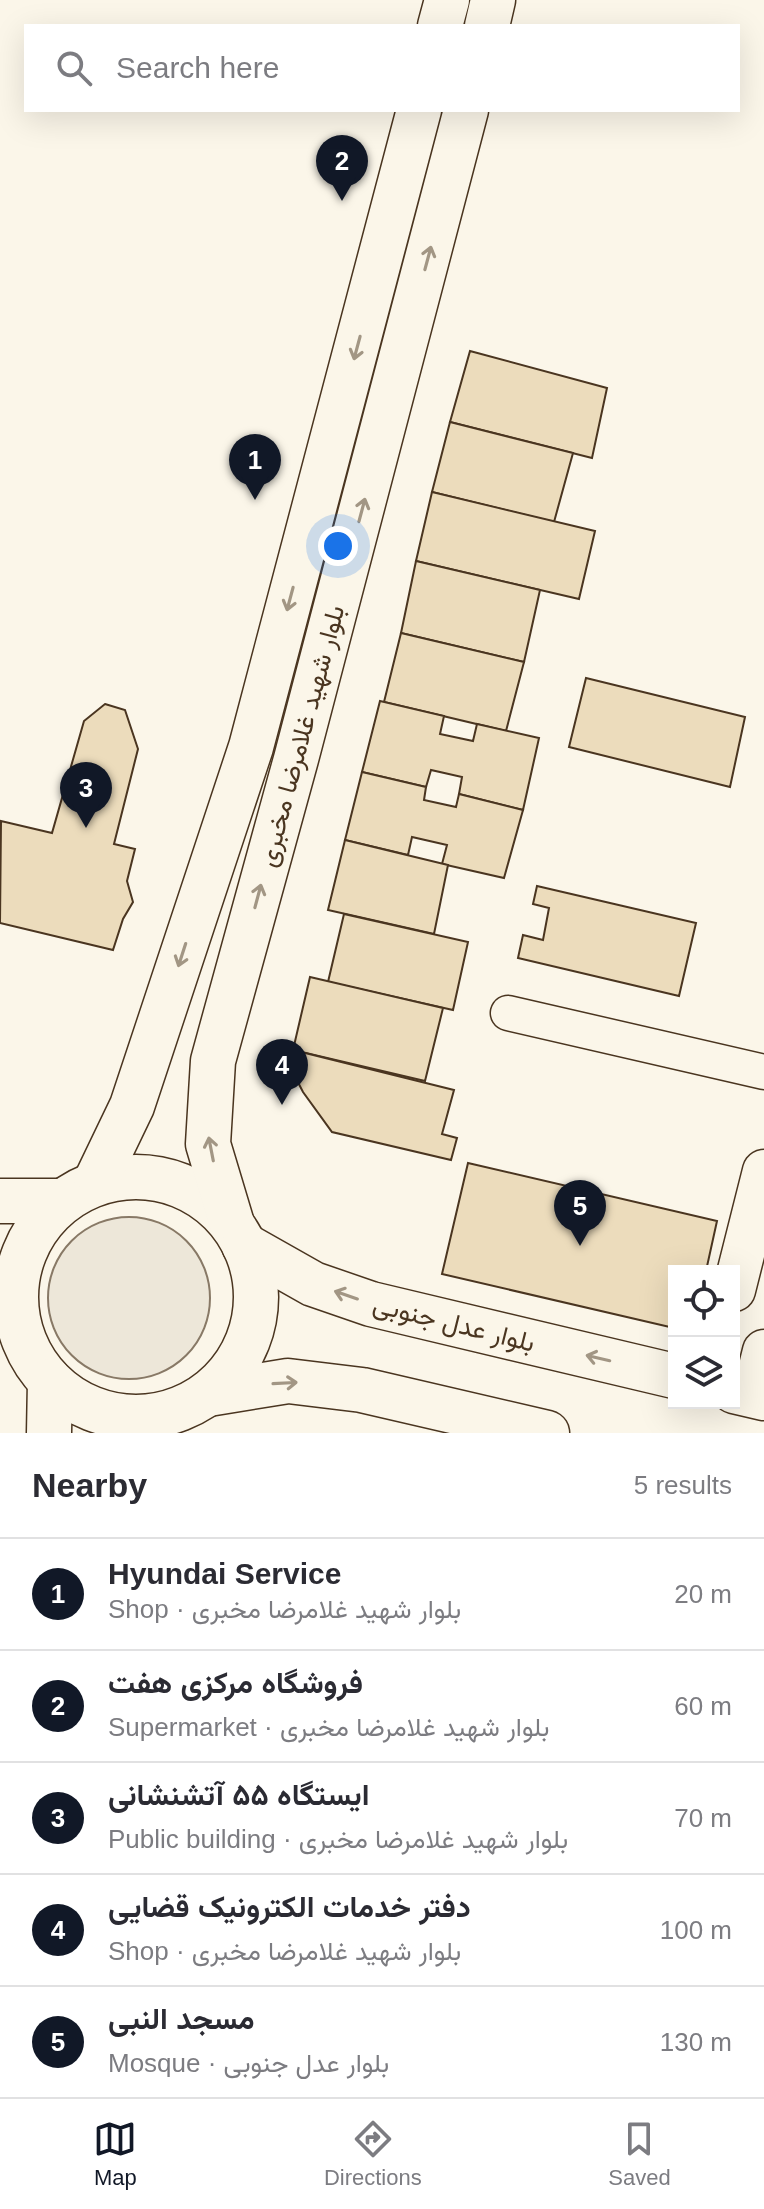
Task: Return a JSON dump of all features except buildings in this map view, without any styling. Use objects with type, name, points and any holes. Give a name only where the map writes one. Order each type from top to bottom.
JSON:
[{"type":"main road","points":[[441,24],[447,0]]},
{"type":"main road","points":[[487,24],[493,0]]},
{"type":"main road","name":"بلوار شهید غلامرضا مخبری","points":[[79,1192],[132,1106],[251,747],[419,112]]},
{"type":"main road","name":"بلوار شهید غلامرضا مخبری","points":[[238,1235],[208,1144],[213,1061],[296,759],[466,112]]},
{"type":"main road","points":[[408,156],[453,166]]},
{"type":"main road","points":[[251,747],[296,759]]},
{"type":"main road","points":[[0,1201],[79,1192],[125,1177],[170,1182],[211,1202],[238,1235],[255,1277],[256,1310],[248,1342],[231,1371],[184,1412]]},
{"type":"main road","points":[[49,1433],[16,1310],[19,1269],[35,1232],[79,1192]]},
{"type":"main road","name":"بلوار عدل جنوبی","points":[[238,1235],[313,1284],[371,1304],[668,1375]]},
{"type":"main road","points":[[26,1352],[78,1403],[111,1416],[147,1417],[184,1412],[288,1381],[362,1390],[453,1422],[547,1433]]},
{"type":"street","points":[[508,1013],[764,1072]]},
{"type":"street","points":[[740,1266],[764,1171]]},
{"type":"street","points":[[750,1394],[764,1351]]},
{"type":"shaded area","points":[[129,1217],[160,1223],[186,1241],[204,1267],[210,1298],[204,1329],[186,1355],[160,1373],[129,1379],[98,1373],[72,1355],[54,1329],[48,1298],[54,1267],[72,1241],[98,1223]]},
{"type":"place","name":"فروشگاه مرکزی هفت","points":[[342,201]]},
{"type":"place","name":"Hyundai Service","points":[[255,500]]},
{"type":"place","name":"ایستگاه ۵۵ آتشنشانی","points":[[86,828]]},
{"type":"place","name":"دفتر خدمات الکترونیک قضایی","points":[[282,1105]]},
{"type":"place","name":"مسجد النبی","points":[[580,1246]]}]
